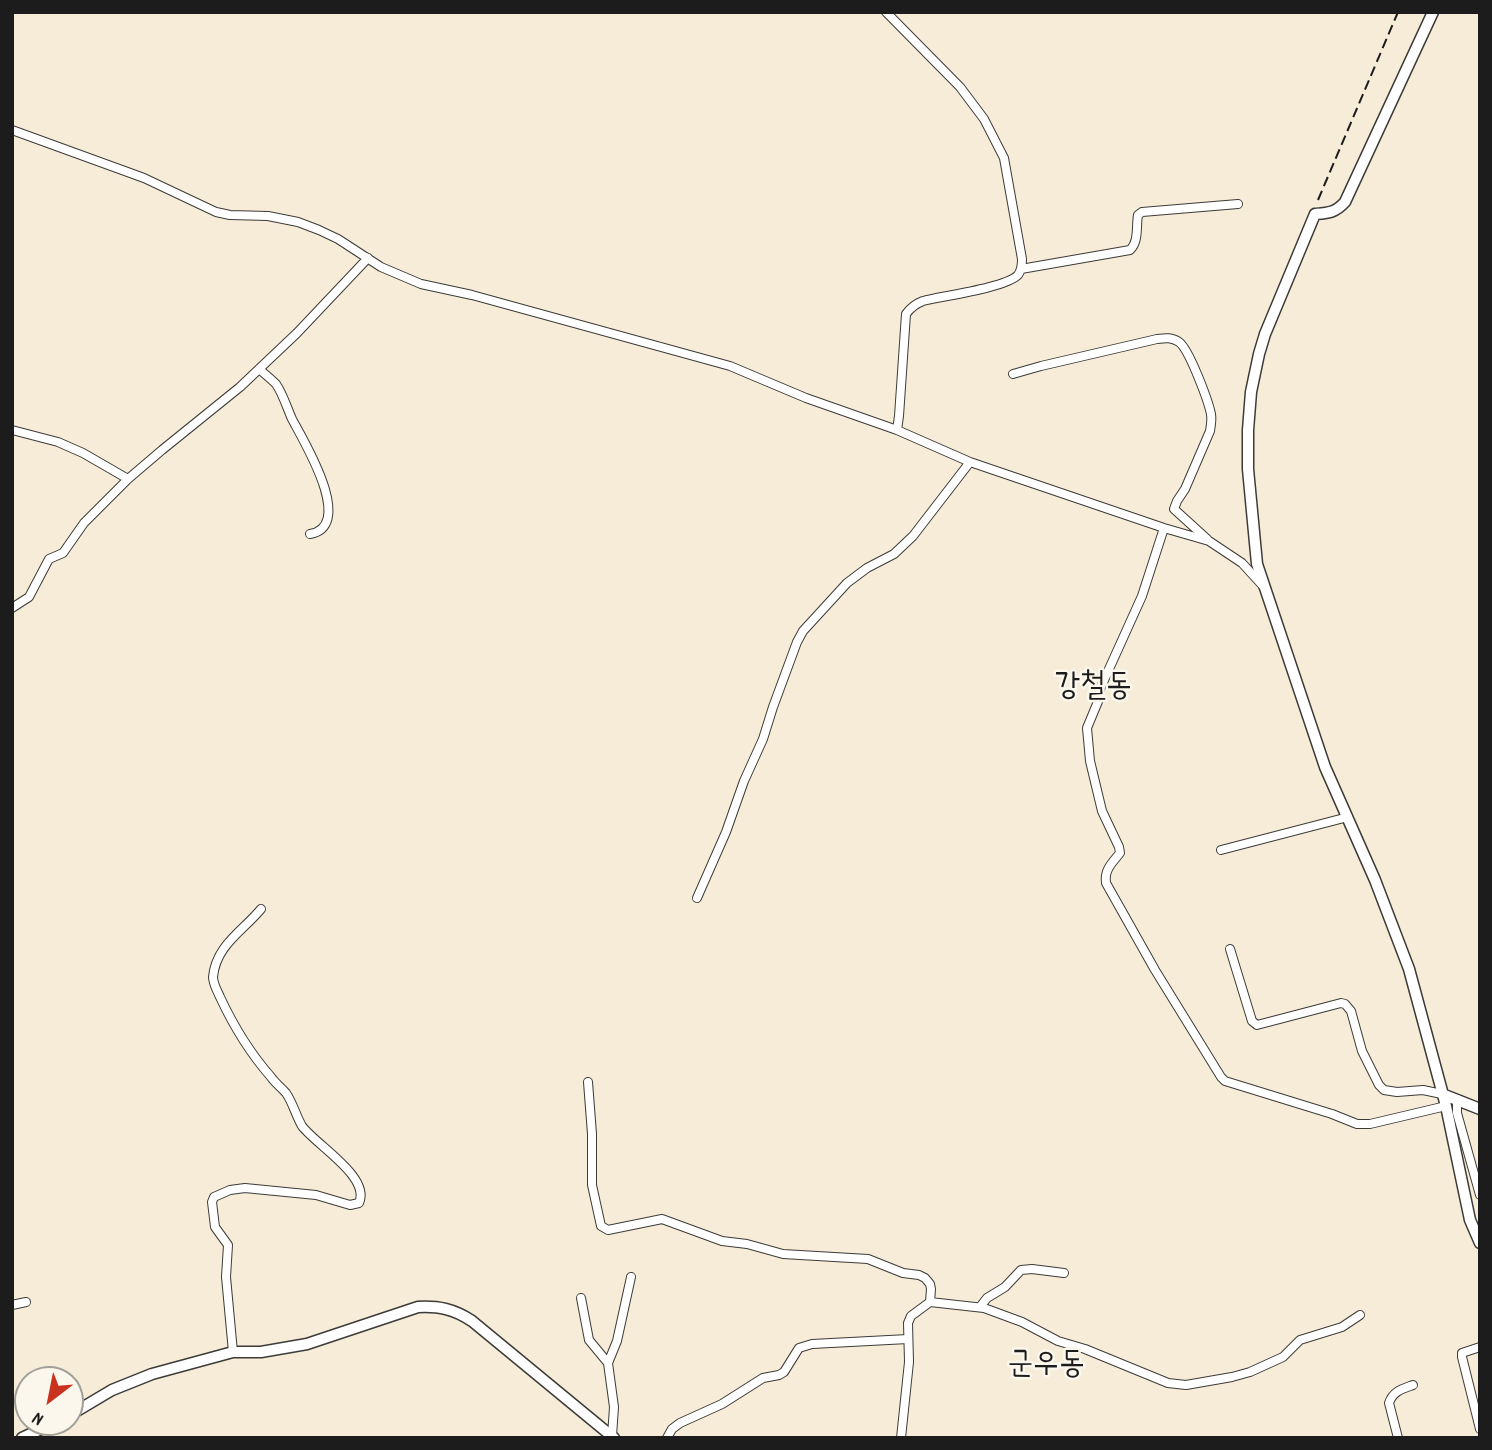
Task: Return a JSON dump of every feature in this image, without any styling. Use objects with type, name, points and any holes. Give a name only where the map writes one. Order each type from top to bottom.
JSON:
[{"type":"street","points":[[886,12],[960,87],[984,119],[1004,158],[1023,259],[1021,269],[1015,277],[987,288],[923,300],[909,309],[906,314],[897,430]]},
{"type":"street","points":[[1433,12],[1345,202],[1339,209],[1315,214],[1274,312],[1259,354],[1249,412],[1248,469],[1257,564],[1325,767],[1402,948],[1443,1094],[1457,1113],[1480,1195]]},
{"type":"street","points":[[12,130],[144,178],[216,212],[268,216],[298,222],[338,239],[382,267],[421,284],[472,295],[730,366],[806,398],[897,430],[970,463],[1209,541]]},
{"type":"street","points":[[1021,269],[1130,250],[1134,247],[1138,215],[1142,212],[1238,204]]},
{"type":"street","points":[[12,608],[29,597],[49,559],[63,553],[84,523],[128,479],[259,369],[368,258]]},
{"type":"street","points":[[1013,374],[1157,339],[1166,338],[1180,342],[1195,371],[1212,421],[1185,489],[1174,509],[1209,541],[1242,563],[1265,588]]},
{"type":"street","points":[[259,369],[277,386],[326,491],[325,525],[321,531],[310,534]]},
{"type":"street","points":[[12,430],[72,448],[128,479]]},
{"type":"street","points":[[698,898],[763,739],[803,631],[847,583],[867,568],[894,554],[914,536],[970,463]]},
{"type":"street","points":[[1164,528],[1142,596],[1100,689],[1099,699],[1087,728],[1090,761],[1102,811],[1120,853],[1105,876],[1107,883],[1155,970],[1225,1081],[1357,1124],[1370,1124],[1451,1103],[1480,1109]]},
{"type":"street","points":[[1221,849],[1348,817]]},
{"type":"street","points":[[233,1352],[226,1277],[228,1245],[215,1227],[212,1202],[214,1197],[230,1190],[245,1188],[316,1195],[350,1205],[359,1203],[362,1195],[358,1183],[348,1170],[301,1124],[285,1092],[270,1077],[239,1035],[212,981],[215,965],[225,944],[261,909]]},
{"type":"street","points":[[1230,949],[1255,1024],[1345,1004],[1351,1011],[1362,1051],[1384,1090],[1423,1090],[1443,1094]]},
{"type":"street","points":[[588,1082],[592,1185],[601,1226],[608,1230],[662,1219],[722,1241],[747,1244],[783,1254],[868,1259],[903,1273],[925,1278],[930,1284],[930,1302]]},
{"type":"street","points":[[1451,1103],[1470,1220],[1480,1243]]},
{"type":"street","points":[[981,1307],[987,1298],[1004,1287],[1021,1270],[1064,1273]]},
{"type":"street","points":[[613,1437],[614,1407],[608,1363],[617,1341],[631,1277]]},
{"type":"street","points":[[581,1298],[589,1340],[608,1363]]},
{"type":"street","points":[[12,1305],[26,1302]]},
{"type":"street","points":[[901,1438],[909,1362],[908,1323],[911,1315],[930,1302],[981,1307],[1150,1376],[1186,1385],[1250,1372],[1283,1357],[1300,1340],[1342,1327],[1360,1315]]},
{"type":"street","points":[[84,1407],[112,1390],[152,1374],[233,1352],[261,1352],[307,1344],[418,1307],[430,1306],[459,1312],[485,1330],[613,1437]]},
{"type":"street","points":[[667,1438],[672,1429],[680,1423],[722,1404],[764,1378],[784,1372],[803,1346],[908,1339]]},
{"type":"street","points":[[1480,1348],[1465,1351],[1462,1357],[1480,1429]]},
{"type":"street","points":[[1398,1438],[1389,1403],[1398,1390],[1413,1385]]},
{"type":"railway","points":[[1318,200],[1398,12]]},
{"type":"district","name":"강철동","points":[[1093,690]]},
{"type":"district","name":"군우동","points":[[1046,1368]]}]
